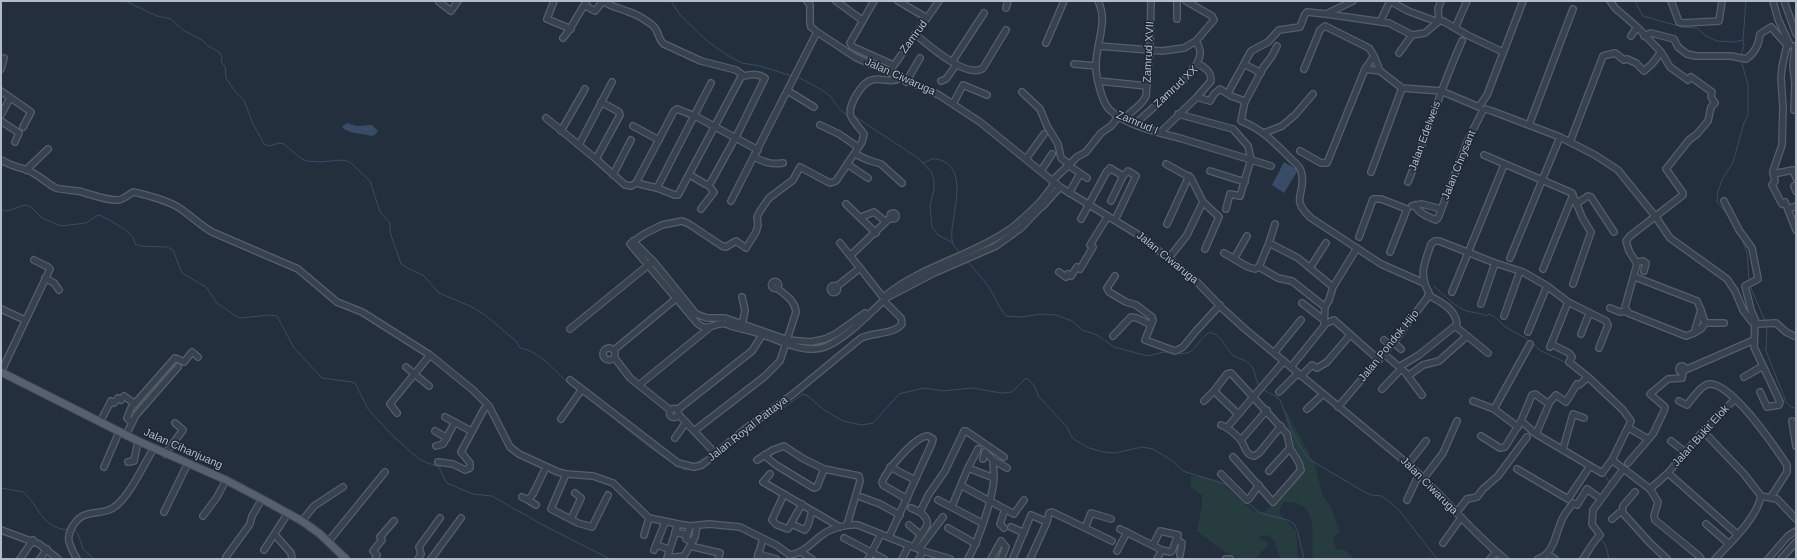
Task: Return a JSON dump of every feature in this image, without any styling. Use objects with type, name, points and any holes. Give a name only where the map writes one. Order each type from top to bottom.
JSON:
[{"type":"main road","name":"Jalan Cihanjuang","points":[[1,372],[165,454],[226,480],[288,513],[320,534],[346,559]]},
{"type":"street","points":[[440,2],[451,11],[458,1]]},
{"type":"street","points":[[554,1],[547,19],[571,29]]},
{"type":"street","points":[[563,38],[571,29],[585,3],[595,12],[603,1],[617,8],[633,13],[653,25],[659,32],[661,41],[664,44],[701,61],[736,70],[744,76]]},
{"type":"street","points":[[731,201],[817,32],[811,27],[810,5],[807,1]]},
{"type":"street","points":[[836,1],[862,20]]},
{"type":"street","points":[[874,1],[850,41],[852,46],[893,65]]},
{"type":"street","points":[[898,1],[927,18]]},
{"type":"street","name":"Zamrud","points":[[888,72],[939,1]]},
{"type":"street","points":[[1006,8],[1008,1]]},
{"type":"street","points":[[1046,43],[1064,1]]},
{"type":"street","name":"Zamrud I","points":[[1098,1],[1103,20],[1096,66],[1098,80],[1108,108],[1119,116],[1135,124],[1160,133],[1271,166]]},
{"type":"street","name":"Zamrud XVII","points":[[1125,119],[1143,102],[1148,86],[1151,1]]},
{"type":"street","points":[[1177,1],[1177,19]]},
{"type":"street","points":[[1099,46],[1162,51],[1184,48],[1196,41],[1212,23],[1214,18],[1186,1]]},
{"type":"street","points":[[1326,14],[1353,1]]},
{"type":"street","points":[[1380,22],[1390,1],[1414,14],[1443,21],[1503,52]]},
{"type":"street","points":[[1228,93],[1251,51],[1268,42],[1276,31],[1300,27],[1307,12],[1389,23],[1412,34],[1425,33],[1438,21],[1438,9],[1441,1]]},
{"type":"street","points":[[1455,28],[1467,1]]},
{"type":"street","name":"Jalan Chrysant","points":[[1441,209],[1422,204],[1415,205],[1420,212],[1436,220],[1438,218],[1523,1]]},
{"type":"street","points":[[1610,1],[1615,8],[1637,27],[1661,52],[1670,67],[1682,77],[1688,80],[1691,77],[1712,92],[1711,97],[1714,103],[1711,107],[1708,121],[1697,134],[1689,140],[1666,169],[1683,194],[1627,239],[1628,251],[1637,262],[1635,278],[1625,307],[1627,311],[1630,314],[1686,336],[1702,328],[1705,323],[1697,301],[1635,278]]},
{"type":"street","points":[[1671,1],[1679,22],[1682,23],[1719,21],[1722,1]]},
{"type":"street","points":[[1773,1],[1778,19],[1792,46],[1795,83],[1794,110]]},
{"type":"street","points":[[1784,1],[1796,34]]},
{"type":"street","points":[[1529,125],[1573,9]]},
{"type":"street","points":[[941,81],[946,79],[984,14]]},
{"type":"street","points":[[1304,69],[1320,30],[1325,26],[1369,48],[1380,71]]},
{"type":"street","points":[[1631,36],[1637,27]]},
{"type":"street","points":[[1644,36],[1650,33],[1674,39],[1680,50],[1696,56],[1721,56],[1746,59],[1758,46],[1760,34],[1769,27],[1774,29],[1792,46]]},
{"type":"street","points":[[915,34],[954,63],[972,71],[980,70],[1006,30]]},
{"type":"street","name":"Jalan Ciwaruga","points":[[817,32],[856,57],[906,82],[939,95],[980,122],[1060,187],[1142,237],[1197,282],[1245,329],[1408,464],[1461,518],[1505,559]]},
{"type":"street","points":[[1399,53],[1412,34]]},
{"type":"street","points":[[1196,41],[1201,52],[1201,57],[1196,66]]},
{"type":"street","name":"Jalan Edelweis","points":[[1408,182],[1441,91],[1462,41]]},
{"type":"street","points":[[1277,46],[1245,102],[1240,121],[1264,133],[1300,169],[1303,185],[1299,200],[1302,210],[1311,218],[1381,264],[1424,283]]},
{"type":"street","points":[[1792,46],[1782,67],[1782,145],[1775,164],[1773,174],[1775,181],[1772,185],[1782,204],[1785,202],[1796,230]]},
{"type":"street","points":[[1570,142],[1604,56],[1615,53],[1624,60],[1627,59],[1636,63],[1644,71],[1652,64],[1661,52]]},
{"type":"street","points":[[1300,151],[1321,163],[1327,163],[1365,69],[1374,56]]},
{"type":"street","points":[[1,69],[4,58]]},
{"type":"street","points":[[906,82],[920,58]]},
{"type":"street","points":[[1074,64],[1096,66]]},
{"type":"street","points":[[1244,64],[1261,73]]},
{"type":"street","name":"Zamrud XX","points":[[1135,124],[1184,80],[1196,66],[1200,65],[1206,68],[1211,75],[1211,80],[1197,97],[1160,133]]},
{"type":"street","points":[[1365,69],[1380,71],[1402,88],[1441,91],[1482,106],[1560,136],[1595,155],[1618,170],[1655,216],[1670,238],[1727,279],[1735,291],[1743,310],[1757,324]]},
{"type":"street","points":[[636,183],[657,188],[677,196],[690,175],[741,77],[754,74],[765,78],[735,138],[708,185]]},
{"type":"street","points":[[900,78],[894,81],[873,79],[864,84],[859,91],[850,113],[864,134],[862,142],[855,154],[833,183],[830,183],[800,167],[793,180],[769,198],[760,211],[757,217],[758,225],[756,232],[745,248],[736,241],[724,247],[682,221],[662,225],[644,234],[632,243],[679,296],[699,316],[707,318],[725,318],[798,347],[824,347],[883,299],[927,276],[996,246],[1021,228],[1040,204],[1053,182],[1069,165],[1086,152],[1101,133],[1111,126],[1119,116]]},
{"type":"street","points":[[1098,80],[1148,86]]},
{"type":"street","points":[[579,145],[612,82]]},
{"type":"street","points":[[657,188],[711,83]]},
{"type":"street","points":[[953,104],[963,85],[987,96]]},
{"type":"street","points":[[561,131],[584,88]]},
{"type":"street","points":[[1371,172],[1402,88]]},
{"type":"street","points":[[1197,97],[1210,101],[1214,94],[1220,89],[1245,102]]},
{"type":"street","points":[[1,91],[31,112],[23,127]]},
{"type":"street","points":[[788,91],[814,108]]},
{"type":"street","points":[[1022,92],[1040,109],[1047,126],[1058,144],[1061,158],[1087,178]]},
{"type":"street","points":[[1264,133],[1282,126],[1295,115],[1313,94]]},
{"type":"street","points":[[1,115],[10,98]]},
{"type":"street","points":[[596,159],[620,115],[619,112],[601,102]]},
{"type":"street","points":[[546,118],[625,185],[631,186],[636,183],[674,111],[677,109],[695,116],[758,150]]},
{"type":"street","points":[[1178,114],[1234,130],[1249,148],[1251,160],[1240,196],[1230,195],[1226,209]]},
{"type":"street","points":[[1,121],[19,133],[15,142]]},
{"type":"street","points":[[820,125],[840,134],[858,147]]},
{"type":"street","points":[[633,126],[659,140]]},
{"type":"street","points":[[1026,159],[1044,134]]},
{"type":"street","points":[[1510,258],[1560,136]]},
{"type":"street","points":[[613,175],[631,140]]},
{"type":"street","points":[[26,170],[48,149]]},
{"type":"street","points":[[855,154],[881,164],[902,183]]},
{"type":"street","points":[[1041,171],[1052,154]]},
{"type":"street","points":[[1484,155],[1504,165],[1569,190],[1573,195],[1583,219],[1591,232],[1573,284]]},
{"type":"street","points":[[754,157],[765,163],[774,165],[783,163]]},
{"type":"street","points":[[1,160],[11,166],[26,170],[56,188],[75,190],[97,197],[118,200],[134,192],[176,206],[212,232],[298,269],[337,302],[362,312],[430,355],[473,390],[489,406],[510,447],[519,454],[546,467],[566,474],[593,476],[613,483],[649,518],[690,526],[734,526],[744,529],[790,555],[801,552],[826,532],[847,524],[858,525],[916,548],[950,559]]},
{"type":"street","points":[[847,164],[868,178]]},
{"type":"street","points":[[1166,164],[1189,176],[1203,202],[1219,217],[1205,249]]},
{"type":"street","points":[[1452,292],[1504,165]]},
{"type":"street","points":[[1081,219],[1107,171],[1109,171],[1110,168],[1123,176]]},
{"type":"street","points":[[1773,174],[1793,170],[1796,178]]},
{"type":"street","points":[[1111,201],[1123,176],[1128,171],[1136,176],[1115,220]]},
{"type":"street","points":[[1210,172],[1245,182]]},
{"type":"street","points":[[1069,193],[1080,174]]},
{"type":"street","points":[[690,175],[708,185],[714,192],[700,209]]},
{"type":"street","points":[[1167,224],[1189,176]]},
{"type":"street","points":[[1796,185],[1794,186],[1796,191]]},
{"type":"street","points":[[1040,204],[1060,187]]},
{"type":"street","points":[[1543,269],[1573,195]]},
{"type":"street","points":[[1576,204],[1588,196],[1591,197],[1614,232]]},
{"type":"street","points":[[1359,237],[1373,199],[1380,199],[1407,209]]},
{"type":"street","points":[[1724,201],[1739,230],[1753,251],[1758,279],[1745,286],[1747,297],[1757,324],[1754,347],[1780,402],[1779,405],[1768,408],[1760,392]]},
{"type":"street","points":[[1169,258],[1187,235],[1203,202]]},
{"type":"street","points":[[846,204],[862,217],[876,233]]},
{"type":"street","points":[[1390,252],[1407,209],[1415,205]]},
{"type":"street","points":[[1788,209],[1796,206]]},
{"type":"street","points":[[862,217],[874,212],[886,222]]},
{"type":"street","points":[[1059,272],[1066,277],[1068,274],[1071,276],[1077,267],[1080,269],[1093,247],[1090,245],[1108,216]]},
{"type":"street","points":[[850,256],[891,218]]},
{"type":"street","points":[[1259,267],[1269,243],[1274,224]]},
{"type":"street","points":[[1234,259],[1247,236]]},
{"type":"street","points":[[1382,389],[1400,368],[1419,355],[1457,323],[1456,315],[1448,307],[1428,295],[1424,283],[1422,274],[1433,242],[1439,241],[1520,271],[1547,286],[1568,302],[1608,323],[1599,348]]},
{"type":"street","points":[[840,243],[883,299]]},
{"type":"street","points":[[1269,243],[1298,258],[1332,287]]},
{"type":"street","points":[[1310,268],[1326,244]]},
{"type":"street","points":[[1291,367],[1320,332],[1324,322],[1325,307],[1329,300],[1332,287],[1357,248]]},
{"type":"street","points":[[1224,253],[1248,267],[1255,269],[1259,267],[1278,278],[1292,281],[1325,307]]},
{"type":"street","points":[[1,372],[50,268],[34,260]]},
{"type":"street","points":[[1637,262],[1643,261],[1646,263],[1644,272]]},
{"type":"street","points":[[570,329],[651,263]]},
{"type":"street","points":[[1481,304],[1495,263]]},
{"type":"street","points":[[836,287],[860,268]]},
{"type":"street","points":[[1504,316],[1520,271]]},
{"type":"street","points":[[1115,276],[1107,288],[1109,292],[1126,302],[1136,305],[1152,317],[1146,341],[1176,351],[1180,350],[1220,305]]},
{"type":"street","points":[[45,278],[54,283],[59,290]]},
{"type":"street","points":[[1528,332],[1547,286]]},
{"type":"street","points":[[694,431],[772,370],[780,361],[795,318],[796,307],[792,301],[777,288]]},
{"type":"street","name":"Jalan Pondok Hijo","points":[[1338,406],[1384,354],[1418,311],[1428,295]]},
{"type":"street","points":[[679,296],[701,326],[709,328]]},
{"type":"street","points":[[614,350],[679,296]]},
{"type":"street","points":[[742,297],[745,310],[742,326]]},
{"type":"street","name":"Jalan Royal Pattaya","points":[[570,380],[683,465],[694,467],[702,465],[745,429],[793,394],[861,338],[867,335],[891,331],[901,326],[901,318],[883,299]]},
{"type":"street","points":[[1522,421],[1536,434],[1602,473],[1612,460],[1630,429],[1631,421],[1628,416],[1588,377],[1569,362],[1572,356],[1569,353],[1551,346],[1568,302]]},
{"type":"street","points":[[1302,303],[1324,322]]},
{"type":"street","points":[[1610,308],[1620,312],[1627,311]]},
{"type":"street","points":[[2,310],[25,320]]},
{"type":"street","points":[[1694,333],[1701,310]]},
{"type":"street","points":[[1581,334],[1589,314]]},
{"type":"street","points":[[1113,336],[1131,317],[1137,318],[1151,325]]},
{"type":"street","points":[[1274,353],[1301,320]]},
{"type":"street","points":[[1324,322],[1334,320],[1379,360]]},
{"type":"street","points":[[1757,324],[1769,322],[1776,323],[1786,332],[1796,337]]},
{"type":"street","points":[[639,385],[709,328],[723,323],[742,326]]},
{"type":"street","points":[[1705,323],[1724,323]]},
{"type":"street","points":[[1455,326],[1488,352]]},
{"type":"street","points":[[614,350],[614,357],[630,378],[670,410],[670,414],[674,417],[678,412],[752,351],[764,333]]},
{"type":"street","points":[[1278,392],[1312,365],[1317,368],[1326,362],[1350,335]]},
{"type":"street","points":[[1408,376],[1423,365],[1439,361],[1467,336]]},
{"type":"street","points":[[1384,340],[1401,349]]},
{"type":"street","points":[[1628,464],[1648,440],[1658,425],[1665,409],[1650,394],[1668,379],[1682,378],[1684,371],[1754,340]]},
{"type":"street","points":[[1494,408],[1530,344]]},
{"type":"street","points":[[614,350],[607,348],[603,354],[607,359],[614,357]]},
{"type":"street","points":[[132,423],[127,418],[135,404],[175,358],[184,362],[192,352],[198,357]]},
{"type":"street","points":[[1384,354],[1408,376],[1422,395]]},
{"type":"street","points":[[397,413],[390,404],[430,355]]},
{"type":"street","points":[[1230,424],[1284,361]]},
{"type":"street","points":[[406,366],[429,386]]},
{"type":"street","points":[[1744,377],[1763,366]]},
{"type":"street","points":[[104,466],[122,433],[178,367]]},
{"type":"street","points":[[1204,401],[1214,391],[1226,374],[1230,373],[1252,397],[1267,410],[1287,434],[1290,448],[1301,466],[1300,473],[1273,502],[1234,457]]},
{"type":"street","points":[[1536,434],[1549,405],[1556,395],[1566,402],[1577,384],[1579,385],[1588,377]]},
{"type":"street","points":[[1679,401],[1687,405],[1706,385],[1710,384],[1719,387],[1746,408],[1787,465],[1787,472],[1769,498],[1759,505],[1738,534],[1715,559]]},
{"type":"street","points":[[561,419],[582,389]]},
{"type":"street","points":[[1214,391],[1238,414]]},
{"type":"street","points":[[1307,410],[1323,394]]},
{"type":"street","points":[[1481,436],[1503,448],[1522,421],[1534,394],[1549,405]]},
{"type":"street","points":[[100,422],[111,401],[114,403],[118,398],[122,400],[124,396],[135,404]]},
{"type":"street","name":"Jalan Bukit Elok","points":[[1650,489],[1668,473],[1703,431],[1735,399]]},
{"type":"street","points":[[1472,401],[1494,408],[1518,427]]},
{"type":"street","points":[[438,462],[453,464],[465,470],[470,468],[470,463],[461,452],[484,409],[489,406]]},
{"type":"street","points":[[1241,440],[1267,410]]},
{"type":"street","points":[[678,412],[716,454]]},
{"type":"street","points":[[1563,449],[1573,414],[1584,418]]},
{"type":"street","points":[[445,417],[472,431]]},
{"type":"street","points":[[1407,500],[1421,476],[1443,453],[1457,421]]},
{"type":"street","points":[[1792,421],[1796,446]]},
{"type":"street","points":[[436,446],[444,444],[455,422]]},
{"type":"street","points":[[675,438],[686,422]]},
{"type":"street","points":[[165,454],[183,430],[175,423]]},
{"type":"street","points":[[1221,425],[1227,427],[1241,440],[1251,456],[1256,455],[1281,426]]},
{"type":"street","points":[[1630,429],[1648,440]]},
{"type":"street","points":[[435,431],[447,438]]},
{"type":"street","points":[[920,512],[929,494],[945,471],[964,431],[1004,457]]},
{"type":"street","points":[[1703,431],[1744,474],[1761,496],[1780,501],[1796,519]]},
{"type":"street","points":[[889,537],[900,515],[932,443],[931,437],[920,437],[890,467],[882,480],[882,484],[907,498]]},
{"type":"street","points":[[1456,513],[1468,499],[1476,497],[1482,490],[1494,481],[1527,437]]},
{"type":"street","points":[[128,462],[134,461],[138,441]]},
{"type":"street","points":[[1408,464],[1426,441]]},
{"type":"street","points":[[1672,441],[1685,452]]},
{"type":"street","points":[[757,460],[773,450],[786,446],[802,458],[824,469],[861,477],[847,524]]},
{"type":"street","points":[[77,559],[69,539],[71,529],[84,515],[108,511],[116,506],[136,479],[154,448]]},
{"type":"street","points":[[1269,471],[1290,448]]},
{"type":"street","points":[[952,506],[962,486],[968,468],[978,449]]},
{"type":"street","points":[[983,459],[985,452],[993,460],[1007,468]]},
{"type":"street","points":[[764,455],[776,465],[814,488],[817,487],[824,469]]},
{"type":"street","points":[[968,559],[976,544],[989,501],[994,478],[993,460]]},
{"type":"street","points":[[1612,460],[1650,489],[1658,502],[1654,516],[1655,520],[1701,559]]},
{"type":"street","points":[[164,512],[188,463]]},
{"type":"street","points":[[1517,469],[1568,499],[1590,466]]},
{"type":"street","points":[[528,500],[533,494],[546,467]]},
{"type":"street","points":[[890,467],[915,480]]},
{"type":"street","points":[[968,468],[994,478]]},
{"type":"street","points":[[328,542],[385,472]]},
{"type":"street","points":[[1583,559],[1589,550],[1589,546],[1598,537],[1592,524],[1594,508],[1600,498],[1621,472]]},
{"type":"street","name":"Jalan Bukit Elok","points":[[1668,473],[1738,534]]},
{"type":"street","points":[[566,474],[551,507],[553,510],[578,523],[592,527],[608,495]]},
{"type":"street","points":[[770,474],[763,482],[840,527]]},
{"type":"street","points":[[1221,474],[1247,500],[1258,485]]},
{"type":"street","points":[[203,516],[218,495],[226,480]]},
{"type":"street","points":[[962,486],[1014,514],[1024,500]]},
{"type":"street","points":[[302,521],[314,506],[343,487]]},
{"type":"street","points":[[1538,559],[1547,554],[1556,540],[1561,521],[1573,503],[1577,505],[1587,489],[1600,498]]},
{"type":"street","points":[[1622,512],[1623,506],[1635,492]]},
{"type":"street","points":[[571,519],[581,498],[574,493]]},
{"type":"street","points":[[784,494],[772,522],[787,529],[802,504]]},
{"type":"street","points":[[1759,505],[1761,496]]},
{"type":"street","points":[[522,497],[536,505]]},
{"type":"street","points":[[862,497],[880,504],[900,515]]},
{"type":"street","points":[[226,557],[250,524],[252,516],[262,499]]},
{"type":"street","points":[[938,500],[982,523]]},
{"type":"street","points":[[911,508],[920,512],[928,523],[916,548],[919,559]]},
{"type":"street","points":[[1005,509],[1000,524],[1007,528],[1024,533]]},
{"type":"street","points":[[791,524],[805,530],[812,511]]},
{"type":"street","points":[[1030,559],[1050,513],[1052,512],[1112,541]]},
{"type":"street","points":[[1085,528],[1091,512],[1111,520]]},
{"type":"street","points":[[1612,519],[1618,513],[1622,512]]},
{"type":"street","points":[[1622,512],[1650,543],[1667,559]]},
{"type":"street","points":[[264,550],[288,513]]},
{"type":"street","points":[[991,559],[1001,541],[1006,547],[1004,557],[1014,559],[1031,516],[1047,522]]},
{"type":"street","points":[[902,559],[916,548],[942,517]]},
{"type":"street","points":[[418,559],[421,554],[419,547],[440,518]]},
{"type":"street","points":[[431,559],[461,518]]},
{"type":"street","points":[[644,535],[649,518]]},
{"type":"street","points":[[1442,543],[1461,518]]},
{"type":"street","points":[[375,559],[377,555],[373,551],[382,540],[380,537],[394,521]]},
{"type":"street","points":[[665,522],[655,547],[669,549]]},
{"type":"street","points":[[678,524],[667,558],[679,558],[685,555],[691,544],[697,525]]},
{"type":"street","points":[[1706,524],[1729,544]]},
{"type":"street","points":[[909,525],[921,535]]},
{"type":"street","points":[[690,526],[686,539],[691,544],[720,553],[718,559]]},
{"type":"street","points":[[948,528],[976,544]]},
{"type":"street","points":[[1120,529],[1162,550],[1171,552],[1178,535],[1160,531],[1153,545]]},
{"type":"street","points":[[1,530],[33,540],[47,549],[58,559]]},
{"type":"street","points":[[1768,559],[1788,536],[1796,531]]},
{"type":"street","points":[[675,532],[688,535]]},
{"type":"street","points":[[1117,551],[1127,532]]},
{"type":"street","points":[[868,559],[881,534]]},
{"type":"street","points":[[275,535],[291,553],[292,559]]},
{"type":"street","points":[[844,538],[884,559]]},
{"type":"street","points":[[763,539],[758,556],[776,559]]},
{"type":"street","points":[[20,559],[33,540]]},
{"type":"street","points":[[1177,540],[1182,544],[1180,555]]},
{"type":"street","points":[[1781,559],[1796,542]]},
{"type":"street","points":[[40,559],[47,549]]},
{"type":"street","points":[[1157,559],[1162,550]]},
{"type":"street","points":[[801,552],[812,559]]},
{"type":"street","points":[[1490,559],[1496,552]]},
{"type":"street","points":[[1547,554],[1555,559]]},
{"type":"green space","points":[[1286,411],[1315,465],[1322,494],[1331,507],[1340,532],[1333,538],[1336,549],[1346,551],[1354,559],[1313,559],[1311,520],[1303,507],[1295,503],[1283,502],[1279,513],[1296,531],[1298,559],[1280,559],[1275,543],[1269,535],[1257,537],[1269,543],[1256,559],[1239,559],[1226,553],[1197,531],[1202,505],[1202,495],[1191,487],[1191,476],[1202,476],[1220,481],[1253,511],[1265,512],[1304,472],[1287,426]]},
{"type":"water","points":[[347,123],[357,126],[372,125],[378,131],[375,135],[371,136],[351,132],[342,127]]},
{"type":"water","points":[[1284,162],[1298,170],[1284,193],[1272,185]]},
{"type":"waterway","points":[[125,1],[157,16],[171,19],[183,30],[202,40],[208,46],[219,52],[222,57],[221,62],[225,66],[226,78],[236,93],[244,100],[253,124],[264,144],[269,146],[279,143],[284,144],[306,161],[320,162],[342,160],[350,162],[370,181],[380,212],[390,223],[390,232],[401,264],[423,275],[439,293],[470,306],[485,315],[516,341],[520,348],[529,350],[544,360],[578,391]]},
{"type":"waterway","points":[[671,1],[680,15],[708,42],[732,58],[742,63],[760,66],[792,76]]},
{"type":"waterway","points":[[1635,1],[1643,16],[1682,27],[1697,28],[1706,36],[1717,41],[1733,42],[1743,40],[1744,46],[1741,55]]},
{"type":"waterway","points":[[1743,40],[1746,1]]},
{"type":"waterway","points":[[1728,215],[1717,202],[1718,191],[1722,180],[1733,162],[1744,123],[1748,115],[1748,85],[1741,60]]},
{"type":"waterway","points":[[797,77],[828,94],[844,114],[847,115]]},
{"type":"waterway","points":[[854,116],[918,158],[932,173],[934,181],[934,189],[930,206],[932,227],[938,235],[953,243]]},
{"type":"waterway","points":[[923,163],[933,159],[943,161],[951,167],[955,176],[957,186],[952,240],[954,246],[960,253]]},
{"type":"waterway","points":[[1,210],[7,211],[25,205],[31,207],[42,218],[61,226],[86,223],[98,215],[128,232],[133,237],[135,244],[140,246],[167,247],[173,250],[182,273],[206,287],[217,303],[237,317],[277,316],[294,348],[322,378],[355,383],[368,409],[393,436],[420,460],[439,467],[446,482],[473,494],[492,496],[541,524],[610,559]]},
{"type":"waterway","points":[[1742,239],[1747,253],[1749,281]]},
{"type":"waterway","points":[[968,262],[988,286],[1006,316],[1022,317],[1040,314],[1056,315],[1072,321],[1082,330],[1097,335],[1114,347],[1148,356],[1163,352],[1172,353]]},
{"type":"waterway","points":[[1434,286],[1460,308],[1486,316],[1489,314],[1492,315],[1507,328],[1531,342]]},
{"type":"waterway","points":[[1750,286],[1765,321]]},
{"type":"waterway","points":[[1767,326],[1766,351],[1786,402],[1796,409]]},
{"type":"waterway","points":[[1175,353],[1187,353],[1194,349],[1207,334],[1215,334],[1234,356],[1250,364],[1260,387]]},
{"type":"waterway","points":[[1533,344],[1541,351],[1567,363]]},
{"type":"waterway","points":[[768,415],[770,417],[803,394],[808,396],[824,410],[843,421],[862,425],[873,423],[899,394],[924,388],[943,391],[972,388],[1001,393],[1012,392],[1026,378],[1034,385],[1039,397],[1067,427],[1071,436],[1075,440],[1089,448],[1104,452],[1115,453],[1142,447],[1153,449],[1171,460],[1183,471],[1225,484],[1260,513],[1287,520],[1294,524],[1297,529],[1304,559]]},
{"type":"waterway","points":[[1262,389],[1280,400],[1292,431],[1300,447],[1310,460],[1363,491],[1371,495],[1382,496],[1399,510],[1437,559]]},
{"type":"waterway","points":[[582,394],[671,462],[685,470],[689,468]]},
{"type":"waterway","points":[[695,464],[706,458]]},
{"type":"waterway","points":[[1607,470],[1605,475],[1609,482],[1607,487]]},
{"type":"waterway","points":[[1,488],[23,492],[46,521],[59,528],[69,530]]},
{"type":"waterway","points":[[1590,513],[1590,520]]},
{"type":"waterway","points":[[74,530],[78,534],[83,549],[94,559]]},
{"type":"waterway","points":[[1600,538],[1606,546],[1609,559]]}]
